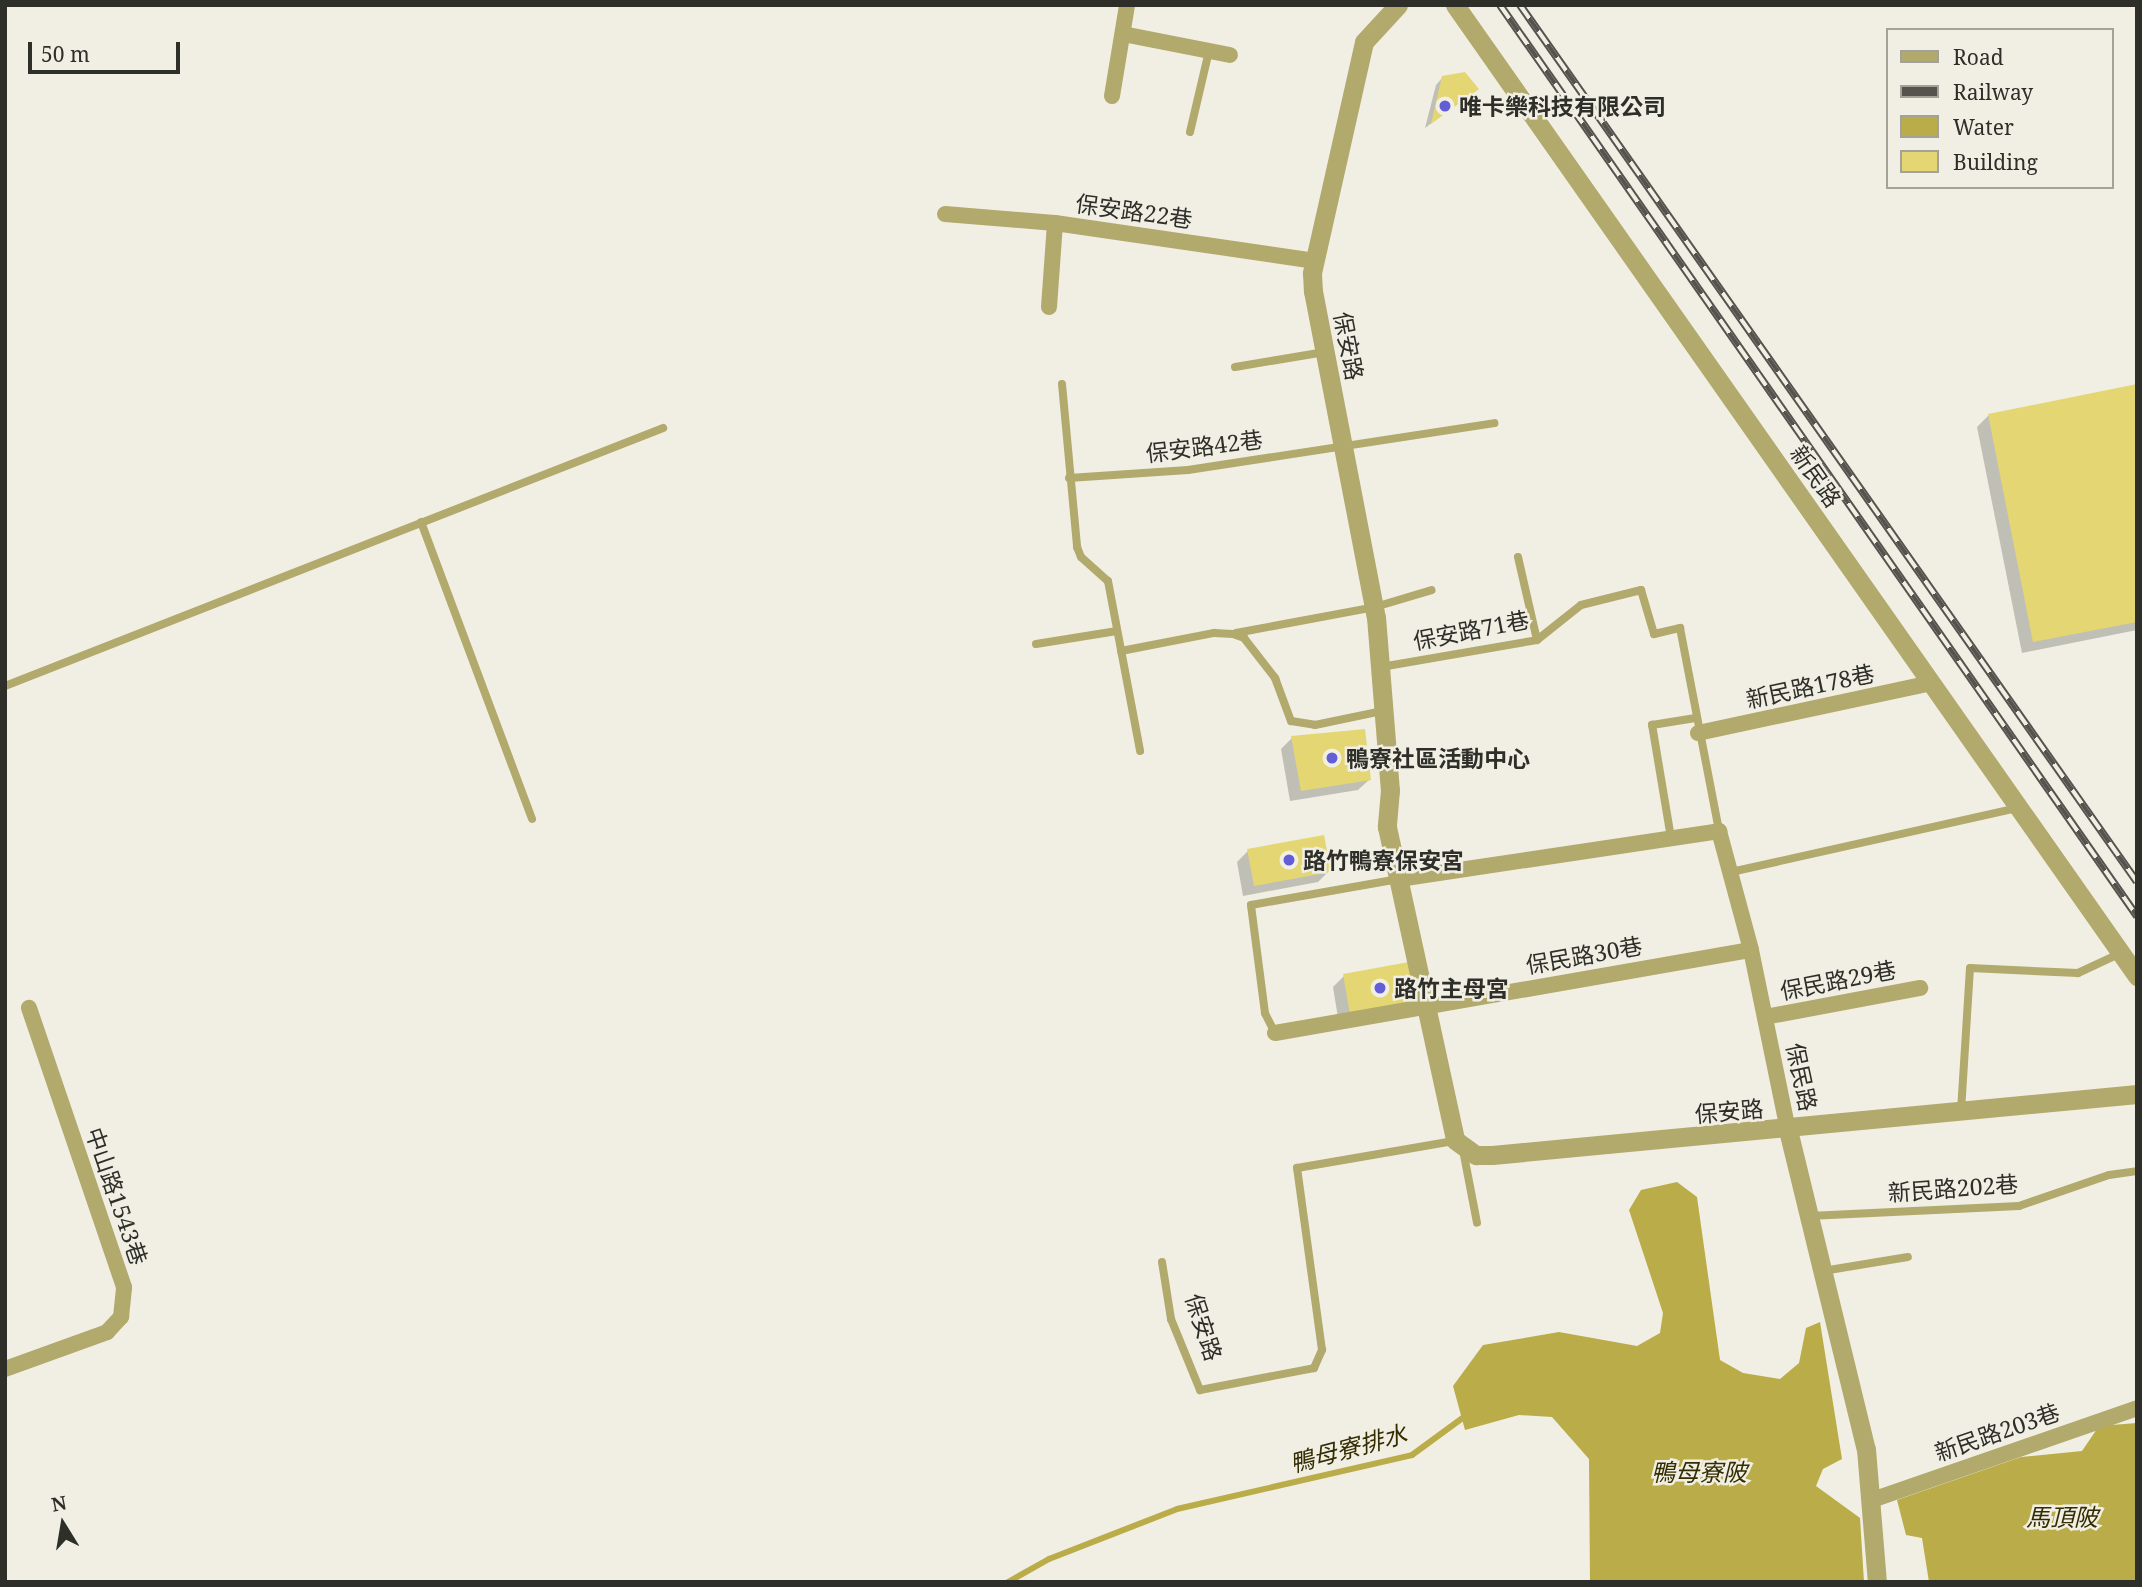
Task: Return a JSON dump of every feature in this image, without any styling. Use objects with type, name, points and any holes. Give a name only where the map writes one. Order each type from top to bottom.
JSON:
[{"type":"street","points":[[1112,96],[1127,5]]},
{"type":"street","name":"保安路","points":[[1398,5],[1364,42],[1315,261],[1313,291],[1375,607],[1385,710],[1387,827],[1459,1145],[1492,1155],[1788,1130],[2137,1094]]},
{"type":"street","name":"新民路","points":[[1455,5],[2137,976]]},
{"type":"street","points":[[1122,34],[1230,55]]},
{"type":"street","name":"保安路22巷","points":[[945,214],[1055,223],[1315,261]]},
{"type":"street","points":[[1049,307],[1055,223]]},
{"type":"street","name":"新民路178巷","points":[[1696,725],[1931,683]]},
{"type":"street","points":[[1399,879],[1719,831],[1731,872]]},
{"type":"street","name":"保民路","points":[[1731,872],[1751,950],[1788,1130],[1866,1449],[1877,1582]]},
{"type":"street","name":"保民路30巷","points":[[1426,1005],[1751,950]]},
{"type":"street","name":"保民路29巷","points":[[1765,1017],[1920,988]]},
{"type":"street","points":[[1275,1033],[1426,1005]]},
{"type":"street","name":"中山路1543巷","points":[[5,1369],[107,1332],[121,1317],[124,1287],[29,1008]]},
{"type":"street","name":"新民路203巷","points":[[1872,1500],[2137,1408]]},
{"type":"lane","points":[[1190,132],[1209,51]]},
{"type":"lane","points":[[1235,367],[1325,352]]},
{"type":"lane","points":[[1062,384],[1077,547],[1081,557],[1108,581],[1140,751]]},
{"type":"lane","name":"保安路42巷","points":[[1069,478],[1188,470],[1494,424]]},
{"type":"lane","points":[[5,685],[663,428]]},
{"type":"lane","points":[[421,522],[532,819]]},
{"type":"lane","points":[[1518,557],[1537,640]]},
{"type":"lane","points":[[1121,651],[1214,633],[1233,634],[1375,607],[1432,590]]},
{"type":"lane","name":"保安路71巷","points":[[1381,667],[1537,640],[1581,605],[1641,590],[1654,634],[1680,628],[1696,725]]},
{"type":"lane","points":[[1036,643],[1117,631]]},
{"type":"lane","points":[[1233,634],[1244,638],[1275,678],[1286,711],[1300,725],[1385,710]]},
{"type":"lane","points":[[1671,838],[1652,725],[1696,725],[1719,831]]},
{"type":"lane","points":[[1731,872],[2019,808]]},
{"type":"lane","points":[[1275,1033],[1265,1013],[1251,905],[1399,879]]},
{"type":"lane","points":[[1961,1112],[1970,968],[2078,973],[2121,953]]},
{"type":"lane","points":[[1459,1145],[1477,1223]]},
{"type":"lane","name":"保安路","points":[[1162,1262],[1171,1319],[1200,1390],[1314,1368],[1322,1350],[1297,1168],[1459,1145]]},
{"type":"lane","name":"新民路202巷","points":[[1809,1216],[2019,1206],[2109,1175],[2137,1171]]},
{"type":"lane","points":[[1823,1271],[1908,1257]]},
{"type":"water","name":"鴨母寮陂","points":[[1677,1182],[1697,1197],[1720,1360],[1743,1373],[1780,1379],[1799,1363],[1806,1328],[1820,1322],[1842,1459],[1823,1469],[1816,1486],[1860,1518],[1864,1582],[1590,1582],[1589,1459],[1552,1417],[1519,1415],[1465,1430],[1453,1386],[1483,1345],[1559,1332],[1637,1346],[1660,1333],[1663,1313],[1629,1210],[1641,1190]]},
{"type":"water","name":"馬頂陂","points":[[2137,1423],[2137,1582],[1929,1582],[1922,1538],[1906,1535],[1897,1500],[2021,1457],[2082,1451],[2099,1426]]},
{"type":"building","name":"唯卡樂科技有限公司","points":[[1465,72],[1479,89],[1431,124],[1442,76]]},
{"type":"building","points":[[2137,384],[2137,622],[2033,642],[1988,414]]},
{"type":"building","name":"鴨寮社區活動中心","points":[[1365,729],[1371,780],[1301,791],[1291,736]]},
{"type":"building","name":"路竹鴨寮保安宮","points":[[1324,835],[1331,872],[1254,886],[1247,849]]},
{"type":"building","name":"路竹主母宮","points":[[1409,962],[1417,1003],[1350,1014],[1343,974]]},
{"type":"waterway","name":"鴨母寮排水","points":[[1008,1582],[1049,1559],[1177,1509],[1412,1455],[1468,1414]]},
{"type":"railway","points":[[1500,5],[2137,916]]},
{"type":"railway","points":[[1520,5],[2137,882]]},
{"type":"place","name":"唯卡樂科技有限公司","points":[[1445,106]]},
{"type":"place","name":"鴨寮社區活動中心","points":[[1332,758]]},
{"type":"place","name":"路竹鴨寮保安宮","points":[[1289,860]]},
{"type":"place","name":"路竹主母宮","points":[[1380,988]]}]
